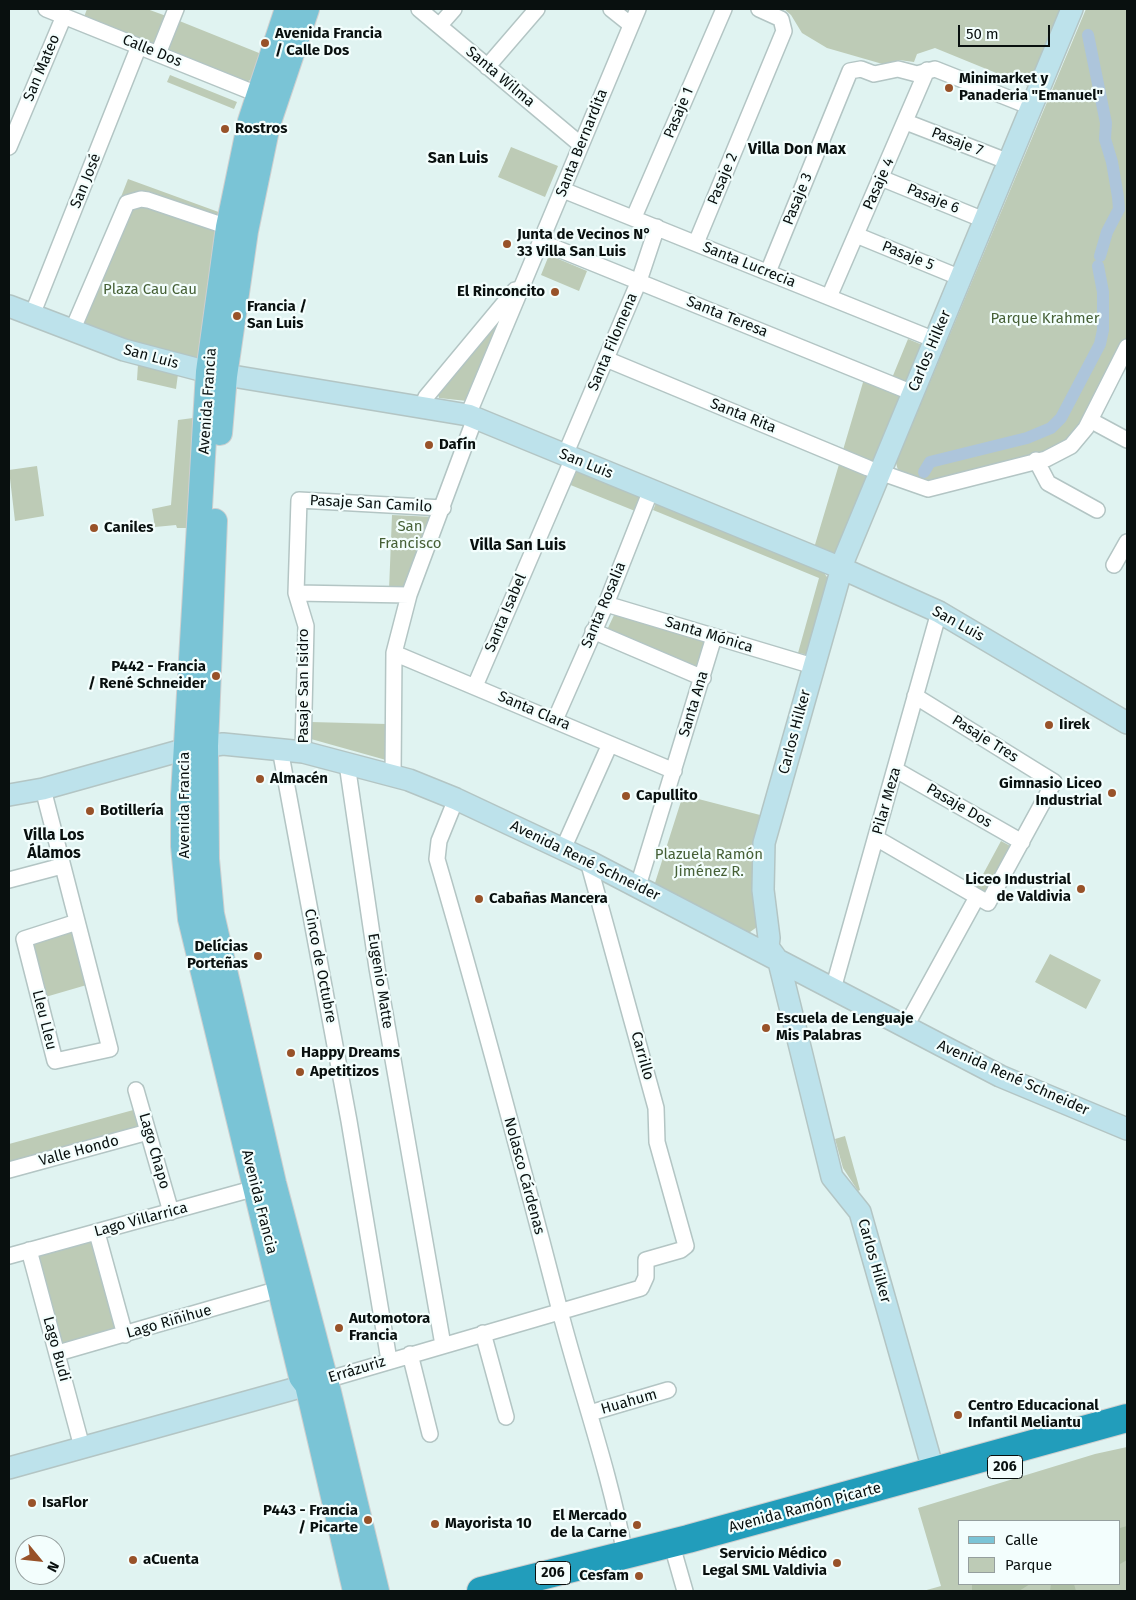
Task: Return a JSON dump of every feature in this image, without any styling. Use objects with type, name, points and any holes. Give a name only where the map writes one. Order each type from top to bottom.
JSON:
[{"type":"highway","name":"Avenida Ramón Picarte","points":[[481,1591],[625,1555],[1127,1418]]},
{"type":"highway","name":"Avenida Ramón Picarte","points":[[545,1591],[1127,1434]]},
{"type":"main road","name":"Avenida Francia","points":[[259,123],[258,94],[287,9]]},
{"type":"main road","name":"Avenida Francia","points":[[290,1290],[265,1185],[190,919],[183,846],[196,747],[216,374],[237,229],[259,123],[307,9]]},
{"type":"main road","name":"Avenida Francia","points":[[265,1185],[271,1246],[281,1254],[317,1383],[352,1485],[377,1591]]},
{"type":"main road","name":"Avenida Francia","points":[[317,1383],[330,1479],[355,1591]]},
{"type":"main road","points":[[330,1479],[337,1486],[352,1485]]},
{"type":"street","name":"Calle Dos","points":[[46,9],[74,15],[139,46],[258,94]]},
{"type":"street","points":[[158,54],[176,9]]},
{"type":"street","name":"Santa Wilma","points":[[419,9],[581,146]]},
{"type":"street","points":[[439,26],[454,9]]},
{"type":"street","points":[[488,67],[537,9]]},
{"type":"street","points":[[611,9],[631,25]]},
{"type":"street","name":"Santa Bernardita","points":[[471,417],[525,277],[638,9]]},
{"type":"street","name":"Pasaje 1","points":[[634,217],[724,9]]},
{"type":"street","name":"Pasaje 2","points":[[696,243],[784,31],[781,20],[758,9]]},
{"type":"street","name":"Carlos Hilker","points":[[934,1472],[860,1212],[832,1177],[779,962],[768,947],[769,938],[763,890],[764,843],[841,568],[1072,9]]},
{"type":"street","name":"San Mateo","points":[[9,147],[74,15]]},
{"type":"street","name":"San José","points":[[32,315],[139,46]]},
{"type":"street","name":"Pasaje 3","points":[[768,272],[850,71],[861,69],[874,74],[898,69],[917,74],[927,70]]},
{"type":"street","points":[[927,70],[934,69],[1032,107]]},
{"type":"street","name":"Pasaje 4","points":[[829,297],[927,70]]},
{"type":"street","name":"Pasaje 7","points":[[906,122],[1009,162]]},
{"type":"street","name":"Pasaje 6","points":[[881,178],[984,220]]},
{"type":"street","name":"Santa Lucrecia","points":[[563,190],[634,217],[935,340]]},
{"type":"street","points":[[72,331],[127,203],[141,199],[148,200],[237,229]]},
{"type":"street","name":"Santa Filomena","points":[[569,457],[606,359],[639,281],[657,227]]},
{"type":"street","name":"Pasaje 5","points":[[856,235],[961,278]]},
{"type":"street","name":"Santa Teresa","points":[[541,242],[913,393]]},
{"type":"street","name":"Santa Bernardita","points":[[421,408],[426,397],[525,277]]},
{"type":"street","name":"San Luis","points":[[9,306],[124,350],[216,374],[471,417],[841,568],[939,612],[1127,723]]},
{"type":"street","name":"Santa Rita","points":[[606,359],[880,472],[928,489],[1055,456],[1071,446],[1082,434],[1126,352]]},
{"type":"street","points":[[393,776],[394,652],[409,595],[443,508],[471,417]]},
{"type":"street","points":[[1090,420],[1127,440]]},
{"type":"street","name":"Santa Isabel","points":[[475,686],[569,457]]},
{"type":"street","points":[[1036,460],[1048,483],[1097,510]]},
{"type":"street","name":"Santa Rosalia","points":[[555,720],[606,604],[651,490]]},
{"type":"street","name":"Pasaje San Camilo","points":[[299,500],[443,508]]},
{"type":"street","name":"Pasaje San Isidro","points":[[299,500],[296,593],[306,626],[303,752]]},
{"type":"street","points":[[1114,566],[1127,542]]},
{"type":"street","points":[[296,593],[409,595]]},
{"type":"street","name":"Santa Mónica","points":[[606,604],[813,666]]},
{"type":"street","name":"Pilar Meza","points":[[833,989],[939,612]]},
{"type":"street","points":[[593,631],[703,678]]},
{"type":"street","name":"Santa Ana","points":[[638,886],[714,637]]},
{"type":"street","name":"Santa Clara","points":[[394,652],[674,771]]},
{"type":"street","name":"Pasaje Tres","points":[[915,696],[1054,782],[1022,842]]},
{"type":"street","name":"Avenida René Schneider","points":[[9,795],[43,789],[196,747],[235,744],[303,752],[393,776],[456,799],[588,861],[1000,1076],[1127,1129]]},
{"type":"street","points":[[563,849],[610,744]]},
{"type":"street","name":"Cinco de Octubre","points":[[280,749],[350,1121],[389,1360]]},
{"type":"street","name":"Eugenio Matte","points":[[347,764],[377,968],[443,1346]]},
{"type":"street","name":"Pasaje Dos","points":[[896,770],[1022,842]]},
{"type":"street","name":"Lleu Lleu","points":[[43,789],[110,1049],[55,1061],[24,939],[77,922]]},
{"type":"street","name":"Nolasco Cárdenas","points":[[456,799],[440,841],[437,859],[473,982],[560,1312],[590,1413],[625,1555]]},
{"type":"street","points":[[876,838],[982,900]]},
{"type":"street","points":[[905,1028],[982,900],[1022,842]]},
{"type":"street","name":"Carrillo","points":[[588,861],[656,1108],[657,1142],[686,1246],[681,1250]]},
{"type":"street","points":[[9,880],[62,866]]},
{"type":"street","name":"Lago Chapo","points":[[136,1090],[171,1212]]},
{"type":"street","name":"Valle Hondo","points":[[9,1170],[148,1132]]},
{"type":"street","name":"Lago Villarrica","points":[[9,1256],[265,1185]]},
{"type":"street","points":[[97,1233],[125,1335]]},
{"type":"street","name":"Lago Budi","points":[[29,1250],[82,1447]]},
{"type":"street","name":"Errázuriz","points":[[9,1468],[317,1383],[389,1360],[640,1288],[646,1277],[646,1260],[681,1250]]},
{"type":"street","name":"Lago Riñihue","points":[[58,1353],[290,1290]]},
{"type":"street","points":[[483,1333],[506,1417]]},
{"type":"street","points":[[410,1354],[430,1434]]},
{"type":"street","name":"Huahum","points":[[590,1413],[668,1390]]},
{"type":"street","points":[[675,1556],[685,1591]]},
{"type":"green space","points":[[87,9],[147,9],[169,17],[157,47],[84,17]]},
{"type":"green space","points":[[784,9],[1060,9],[1028,86],[935,48],[917,54],[914,62],[899,60],[886,65],[827,48],[802,33],[791,15]]},
{"type":"green space","name":"Parque Krahmer","points":[[1086,9],[1127,9],[1127,337],[1069,444],[932,484],[899,474],[896,463]]},
{"type":"green space","points":[[177,20],[264,55],[255,78],[246,82],[164,51]]},
{"type":"green space","points":[[170,75],[237,102],[234,109],[167,82]]},
{"type":"green space","points":[[511,147],[558,166],[545,197],[498,177]]},
{"type":"green space","name":"Plaza Cau Cau","points":[[128,179],[224,214],[204,354],[197,363],[71,325]]},
{"type":"green space","points":[[549,255],[587,271],[579,291],[541,275]]},
{"type":"green space","points":[[502,318],[467,401],[439,398],[438,394]]},
{"type":"green space","points":[[908,339],[925,346],[908,384],[892,378]]},
{"type":"green space","points":[[138,364],[178,374],[176,389],[137,380]]},
{"type":"green space","points":[[864,379],[899,394],[901,405],[880,457],[872,462],[843,450]]},
{"type":"green space","points":[[193,418],[187,528],[177,528],[176,525],[155,527],[152,509],[171,505],[178,420]]},
{"type":"green space","points":[[840,461],[867,472],[869,483],[843,550],[834,556],[814,548]]},
{"type":"green space","points":[[37,466],[44,516],[15,521],[9,470]]},
{"type":"green space","points":[[575,468],[641,495],[635,511],[568,484]]},
{"type":"green space","points":[[657,501],[821,569],[830,581],[810,655],[798,653],[819,578],[653,510]]},
{"type":"green space","name":"San Francisco","points":[[392,515],[434,517],[408,590],[389,590]]},
{"type":"green space","points":[[615,613],[707,640],[697,668],[607,630]]},
{"type":"green space","points":[[311,722],[387,724],[386,760],[311,739]]},
{"type":"green space","name":"Plazuela Ramón Jiménez R.","points":[[683,795],[764,816],[761,924],[746,935],[654,886]]},
{"type":"green space","points":[[1001,841],[1016,849],[989,899],[974,891]]},
{"type":"green space","points":[[75,927],[90,984],[42,998],[29,942]]},
{"type":"green space","points":[[1050,954],[1101,980],[1086,1009],[1035,982]]},
{"type":"green space","points":[[137,1109],[141,1129],[9,1164],[9,1144]]},
{"type":"green space","points":[[845,1136],[860,1190],[858,1191],[843,1168],[835,1139]]},
{"type":"green space","points":[[94,1237],[120,1334],[60,1349],[34,1253]]},
{"type":"green space","points":[[1127,1447],[1127,1591],[923,1591],[941,1586],[918,1508],[1095,1454]]},
{"type":"green space","points":[[1127,1526],[1127,1560],[1121,1563],[1121,1528]]},
{"type":"green space","points":[[972,1585],[1028,1585],[1019,1591],[972,1591]]},
{"type":"green space","points":[[1051,1585],[1074,1585],[1076,1591],[1050,1591]]},
{"type":"waterway","points":[[1088,35],[1106,123],[1105,139],[1112,162],[1119,209],[1107,232],[1100,256]]},
{"type":"waterway","points":[[924,472],[930,462],[1027,438],[1051,428],[1061,418],[1100,344],[1103,330],[1103,292],[1098,266]]},
{"type":"place","name":"Avenida Francia / Calle Dos","points":[[265,43]]},
{"type":"place","name":"Minimarket y Panaderia \"Emanuel\"","points":[[949,88]]},
{"type":"place","name":"Rostros","points":[[225,129]]},
{"type":"place","name":"Junta de Vecinos N° 33 Villa San Luis","points":[[507,244]]},
{"type":"place","name":"El Rinconcito","points":[[555,292]]},
{"type":"place","name":"Francia / San Luis","points":[[237,316]]},
{"type":"place","name":"Dafín","points":[[429,445]]},
{"type":"place","name":"Caniles","points":[[94,528]]},
{"type":"place","name":"P442 - Francia / René Schneider","points":[[216,676]]},
{"type":"place","name":"Iirek","points":[[1049,725]]},
{"type":"place","name":"Almacén","points":[[260,779]]},
{"type":"place","name":"Gimnasio Liceo Industrial","points":[[1112,793]]},
{"type":"place","name":"Capullito","points":[[626,796]]},
{"type":"place","name":"Botillería","points":[[90,811]]},
{"type":"place","name":"Liceo Industrial de Valdivia","points":[[1081,889]]},
{"type":"place","name":"Cabañas Mancera","points":[[479,899]]},
{"type":"place","name":"Delícias Porteñas","points":[[258,956]]},
{"type":"place","name":"Escuela de Lenguaje Mis Palabras","points":[[766,1028]]},
{"type":"place","name":"Happy Dreams","points":[[291,1053]]},
{"type":"place","name":"Apetitizos","points":[[300,1072]]},
{"type":"place","name":"Automotora Francia","points":[[339,1328]]},
{"type":"place","name":"Centro Educacional Infantil Meliantu","points":[[958,1415]]},
{"type":"place","name":"IsaFlor","points":[[32,1503]]},
{"type":"place","name":"P443 - Francia / Picarte","points":[[368,1520]]},
{"type":"place","name":"Mayorista 10","points":[[435,1524]]},
{"type":"place","name":"El Mercado de la Carne","points":[[637,1525]]},
{"type":"place","name":"aCuenta","points":[[133,1560]]},
{"type":"place","name":"Servicio Médico Legal SML Valdivia","points":[[837,1563]]},
{"type":"place","name":"Cesfam","points":[[639,1576]]},
{"type":"district","name":"Villa Don Max","points":[[797,150]]},
{"type":"district","name":"San Luis","points":[[458,159]]},
{"type":"district","name":"Villa San Luis","points":[[518,546]]},
{"type":"district","name":"Villa Los Álamos","points":[[54,845]]}]
